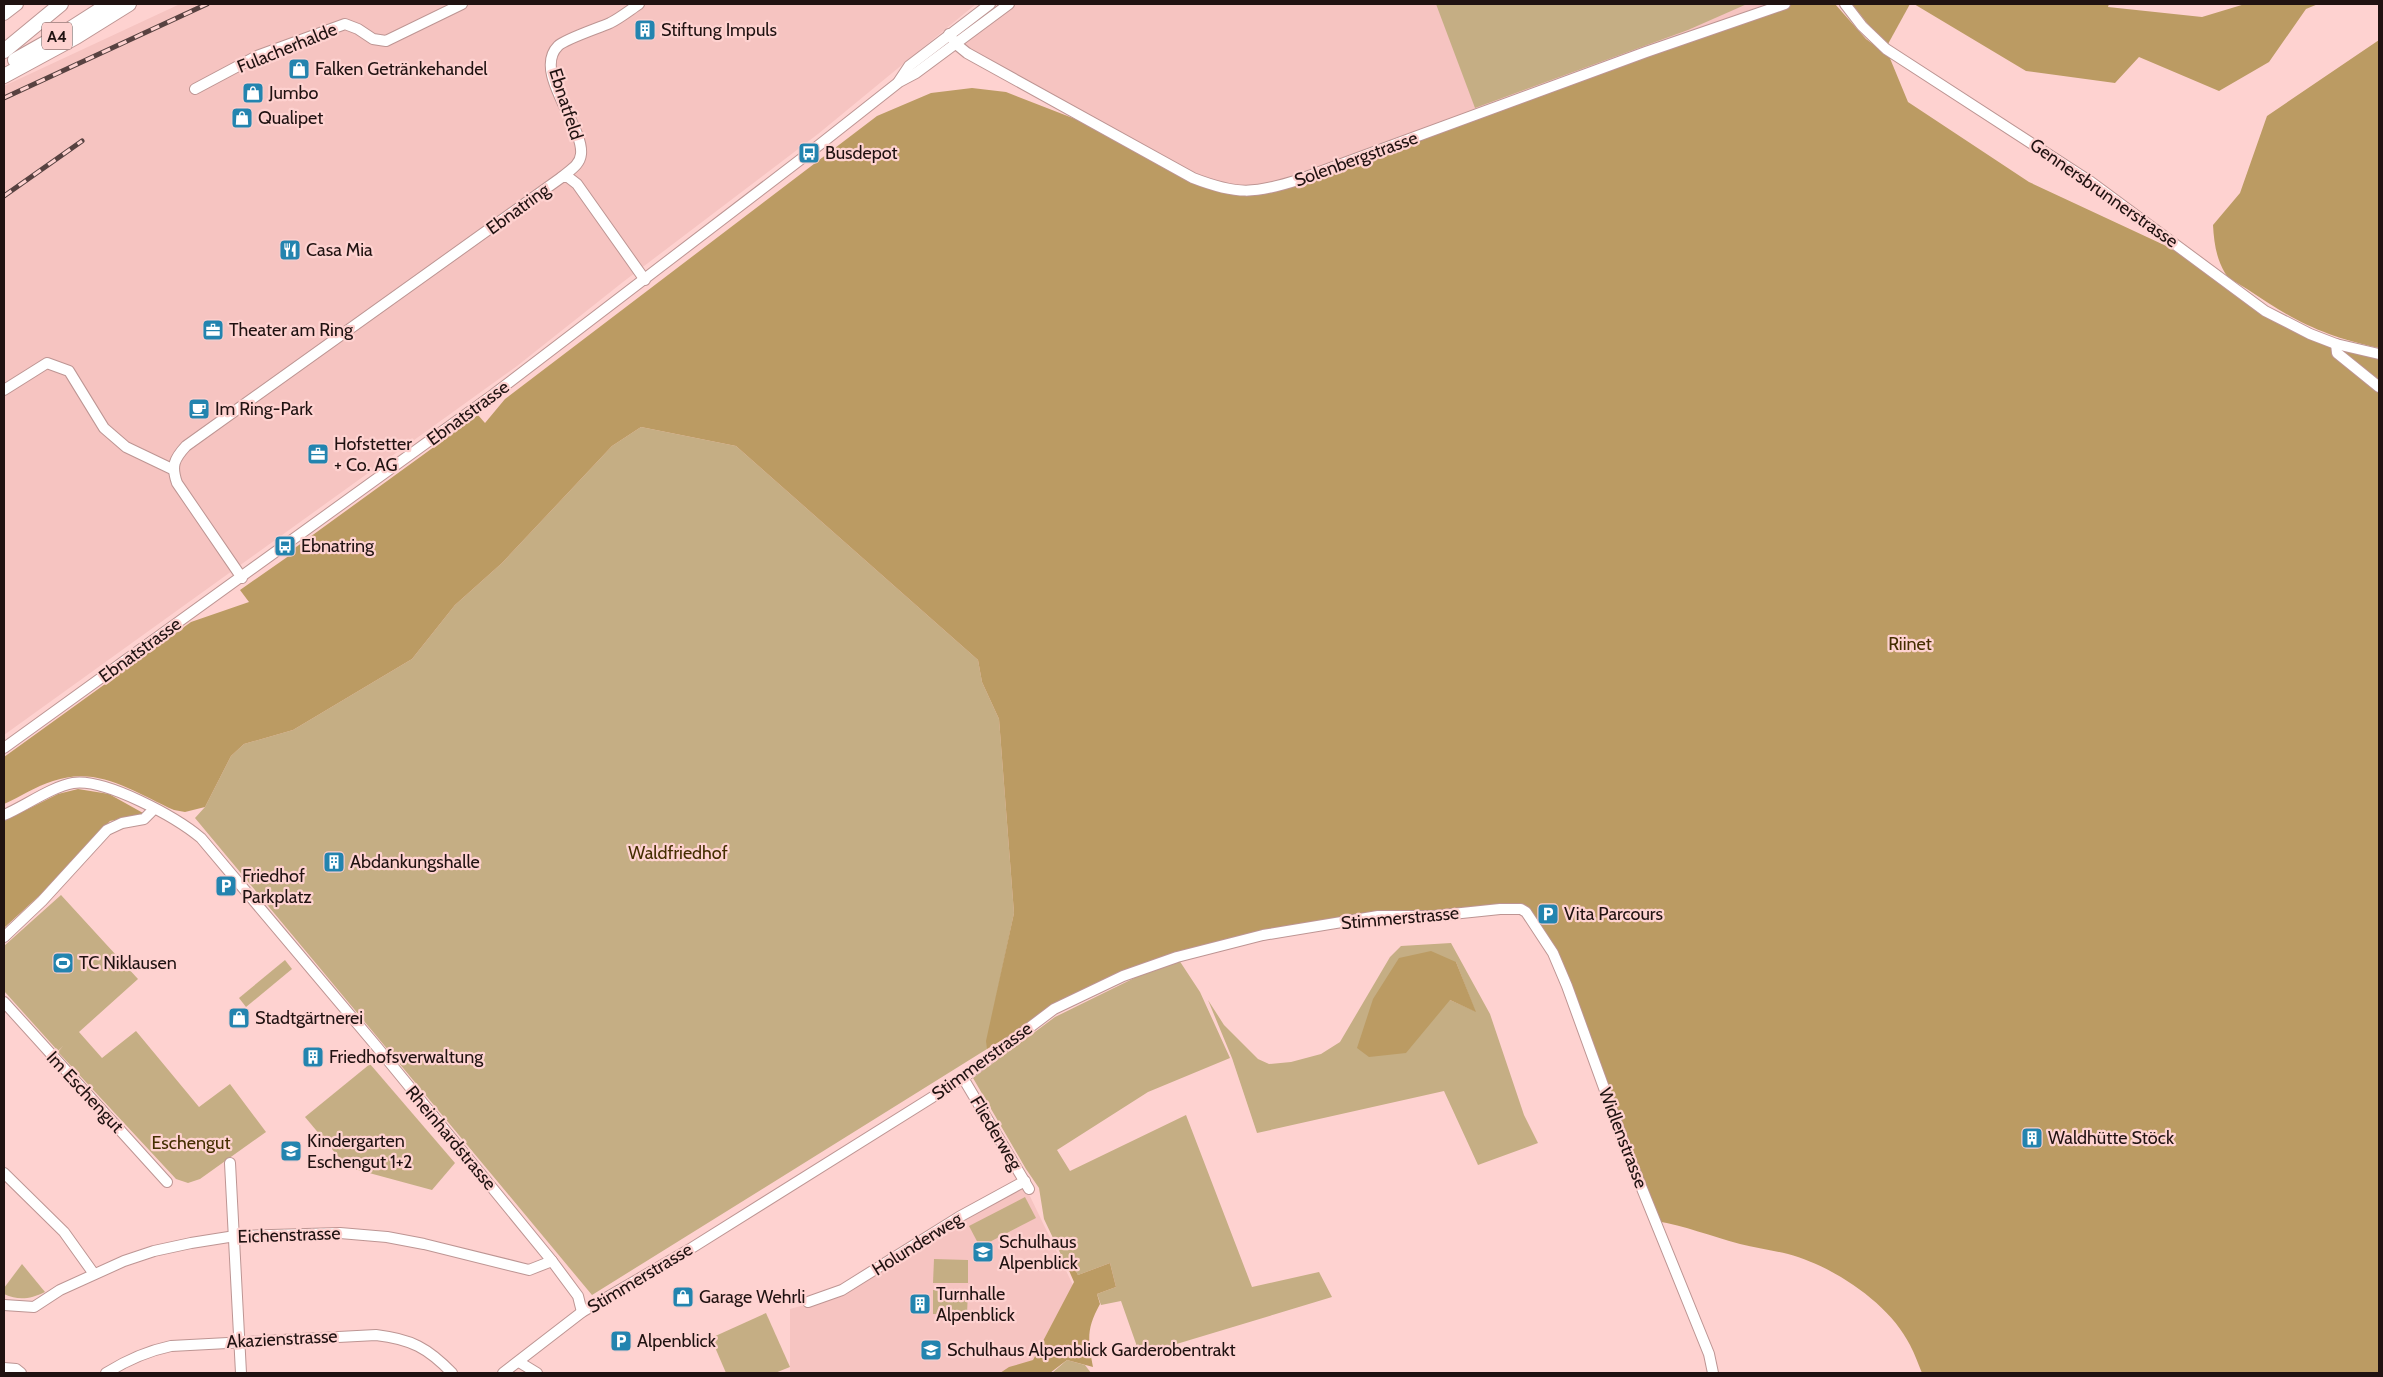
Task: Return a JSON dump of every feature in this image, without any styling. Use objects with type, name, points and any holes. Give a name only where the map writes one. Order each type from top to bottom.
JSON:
[{"type":"highway","points":[[4,51],[61,4]]},
{"type":"highway","name":"A4","points":[[4,65],[70,29],[109,4]]},
{"type":"highway","name":"A4","points":[[4,76],[76,37],[130,4]]},
{"type":"highway","points":[[76,37],[97,33],[140,4]]},
{"type":"main road","points":[[4,14],[17,4]]},
{"type":"street","name":"Fulacherhalde","points":[[195,90],[257,56],[328,29],[345,24],[358,29],[373,39],[386,41],[462,4]]},
{"type":"street","name":"Ebnatfeld","points":[[577,164],[581,154],[580,143],[561,100],[552,70],[551,58],[558,46],[612,22],[639,4]]},
{"type":"street","name":"Ebnatstrasse","points":[[899,82],[909,66],[990,4]]},
{"type":"street","name":"Ebnatstrasse","points":[[4,748],[242,578],[494,394],[899,82],[916,73],[1009,4]]},
{"type":"street","name":"Solenbergstrasse","points":[[950,34],[956,44],[967,53],[1193,178],[1218,188],[1258,192],[1298,180],[1646,52],[1785,4]]},
{"type":"street","name":"Gennersbrunnerstrasse","points":[[1845,4],[1862,26],[1886,48],[2091,182],[2265,311],[2310,334],[2336,344],[2379,354]]},
{"type":"street","name":"Ebnatring","points":[[172,469],[175,457],[186,446],[562,177],[577,164]]},
{"type":"street","name":"Ebnatring","points":[[562,177],[568,177],[577,184],[644,280]]},
{"type":"street","points":[[2336,344],[2337,353],[2379,387]]},
{"type":"street","points":[[4,390],[47,363],[69,371],[104,428],[126,447],[172,469],[177,483],[242,578]]},
{"type":"street","name":"Rheinhardstrasse","points":[[4,815],[66,785],[83,782],[103,786],[154,809],[188,828],[200,838],[377,1047],[552,1261],[578,1296],[582,1312]]},
{"type":"street","points":[[4,937],[42,901],[107,830],[122,823],[144,819],[154,809]]},
{"type":"street","name":"Stimmerstrasse","points":[[503,1373],[520,1362],[582,1312],[690,1249],[963,1078],[1054,1009],[1123,976],[1177,957],[1263,935],[1378,916],[1433,916],[1500,908],[1521,909]]},
{"type":"street","name":"Widlenstrasse","points":[[1521,909],[1553,952],[1628,1154],[1709,1354],[1713,1373]]},
{"type":"street","name":"Im Eschengut","points":[[4,1002],[167,1182]]},
{"type":"street","name":"Fliederweg","points":[[963,1078],[1027,1185]]},
{"type":"street","points":[[230,1163],[242,1373]]},
{"type":"street","points":[[4,1173],[64,1232],[94,1274]]},
{"type":"street","name":"Holunderweg","points":[[808,1302],[842,1290],[959,1217],[1027,1185]]},
{"type":"street","name":"Eichenstrasse","points":[[4,1305],[34,1307],[60,1290],[94,1274],[154,1251],[235,1236],[340,1233],[388,1237],[424,1244],[529,1270],[552,1261]]},
{"type":"street","name":"Akazienstrasse","points":[[106,1373],[148,1351],[171,1346],[376,1335],[397,1337],[418,1344],[436,1356],[452,1373]]},
{"type":"street","points":[[520,1362],[537,1373]]},
{"type":"street","points":[[9,1368],[21,1373]]},
{"type":"shaded area","points":[[180,4],[976,4],[818,134],[623,282],[517,366],[4,735],[4,86]]},
{"type":"shaded area","points":[[999,4],[1766,4],[1465,119],[1267,190],[1218,187],[951,40]]},
{"type":"shaded area","name":"Schulhaus Alpenblick","points":[[1025,1186],[1073,1285],[1033,1360],[1010,1373],[790,1373],[790,1309],[843,1294],[963,1218]]},
{"type":"green space","points":[[1436,4],[1747,4],[1688,30],[1475,108]]},
{"type":"green space","name":"Riinet","points":[[1785,4],[1835,4],[1866,39],[1889,56],[1908,102],[2029,182],[2177,251],[2288,328],[2319,343],[2379,358],[2379,1373],[1922,1373],[1915,1355],[1901,1330],[1874,1301],[1841,1277],[1823,1267],[1788,1254],[1740,1244],[1688,1228],[1656,1221],[1567,986],[1526,912],[1378,916],[1177,957],[1054,1009],[987,1049],[986,1041],[1014,913],[999,719],[982,682],[978,660],[736,446],[641,427],[612,446],[502,563],[455,605],[412,659],[293,730],[244,744],[231,756],[205,807],[185,812],[174,810],[115,783],[101,778],[85,776],[69,777],[47,783],[4,804],[4,757],[191,622],[249,602],[240,590],[293,553],[292,550],[478,415],[485,423],[505,399],[877,116],[931,93],[972,88],[1006,92],[1119,136],[1193,178],[1258,192]]},
{"type":"green space","points":[[1852,4],[1910,4],[1888,44],[1871,28]]},
{"type":"green space","points":[[1914,4],[2109,4],[2108,7],[2202,17],[2245,4],[2318,4],[2306,9],[2269,62],[2219,91],[2139,57],[2115,83],[2026,71]]},
{"type":"green space","points":[[2379,40],[2379,348],[2341,338],[2310,326],[2295,319],[2232,280],[2225,273],[2219,262],[2213,225],[2240,193],[2267,116]]},
{"type":"green space","name":"Waldfriedhof","points":[[641,427],[736,446],[978,660],[982,682],[999,719],[1014,913],[987,1041],[987,1049],[592,1295],[195,818],[205,807],[231,756],[244,744],[293,730],[412,659],[455,605],[502,563],[612,446]]},
{"type":"green space","points":[[78,789],[109,794],[143,813],[142,815],[110,821],[41,894],[4,928],[4,821],[58,794]]},
{"type":"green space","name":"Eschengut","points":[[61,895],[138,979],[79,1032],[102,1058],[136,1031],[199,1107],[230,1084],[266,1132],[200,1179],[188,1183],[176,1179],[58,1052],[63,1046],[58,1051],[4,991],[4,946]]},
{"type":"green space","points":[[1451,943],[1490,1014],[1524,1115],[1538,1143],[1478,1165],[1444,1091],[1257,1133],[1232,1058],[1208,1000],[1224,1025],[1258,1059],[1269,1064],[1291,1062],[1321,1054],[1340,1042],[1390,957],[1401,946]],"holes":[[[1456,962],[1475,1011],[1450,1000]]]},
{"type":"green space","points":[[1431,951],[1456,962],[1476,1012],[1450,1000],[1406,1053],[1369,1057],[1357,1048],[1373,999],[1399,958]]},
{"type":"green space","points":[[1177,957],[1200,992],[1230,1058],[1148,1092],[1057,1150],[1070,1171],[1186,1115],[1252,1287],[1319,1272],[1332,1297],[1140,1355],[1121,1301],[1101,1305],[1097,1294],[1116,1287],[1110,1263],[1078,1275],[1069,1258],[1063,1259],[1044,1219],[1039,1188],[973,1078],[1055,1017]]},
{"type":"green space","points":[[285,960],[292,969],[246,1007],[239,998]]},
{"type":"green space","points":[[370,1064],[455,1163],[432,1190],[347,1167],[305,1117]]},
{"type":"green space","points":[[1025,1197],[1036,1218],[980,1247],[969,1226]]},
{"type":"green space","points":[[1069,1258],[1078,1275],[1110,1263],[1116,1287],[1097,1294],[1100,1304],[1092,1321],[1089,1335],[1093,1367],[1067,1360],[1050,1373],[1000,1373],[1009,1367],[1033,1360],[1074,1282],[1064,1259]]},
{"type":"green space","points":[[934,1259],[968,1260],[968,1283],[933,1283]]},
{"type":"green space","points":[[22,1264],[45,1292],[24,1298],[15,1298],[4,1294],[4,1288]]},
{"type":"green space","points":[[933,1290],[968,1291],[967,1314],[933,1314]]},
{"type":"green space","points":[[766,1313],[790,1367],[775,1373],[726,1373],[711,1338]]},
{"type":"green space","points":[[1067,1360],[1085,1365],[1091,1373],[1052,1373]]},
{"type":"railway","points":[[4,98],[207,4]]},
{"type":"railway","points":[[4,196],[82,141]]},
{"type":"place","name":"Stiftung Impuls","points":[[645,30]]},
{"type":"place","name":"Falken Getränkehandel","points":[[299,69]]},
{"type":"place","name":"Jumbo","points":[[253,93]]},
{"type":"place","name":"Qualipet","points":[[242,118]]},
{"type":"place","name":"Busdepot","points":[[809,153]]},
{"type":"place","name":"Casa Mia","points":[[290,250]]},
{"type":"place","name":"Theater am Ring","points":[[213,330]]},
{"type":"place","name":"Im Ring-Park","points":[[199,409]]},
{"type":"place","name":"Hofstetter + Co. AG","points":[[318,454]]},
{"type":"place","name":"Ebnatring","points":[[285,546]]},
{"type":"place","name":"Abdankungshalle","points":[[334,862]]},
{"type":"place","name":"Friedhof Parkplatz","points":[[226,886]]},
{"type":"place","name":"Vita Parcours","points":[[1548,914]]},
{"type":"place","name":"TC Niklausen","points":[[63,963]]},
{"type":"place","name":"Stadtgärtnerei","points":[[239,1018]]},
{"type":"place","name":"Friedhofsverwaltung","points":[[313,1057]]},
{"type":"place","name":"Waldhütte Stöck","points":[[2032,1138]]},
{"type":"place","name":"Kindergarten Eschengut 1+2","points":[[291,1151]]},
{"type":"place","name":"Schulhaus Alpenblick","points":[[983,1252]]},
{"type":"place","name":"Garage Wehrli","points":[[683,1297]]},
{"type":"place","name":"Turnhalle Alpenblick","points":[[920,1304]]},
{"type":"place","name":"Alpenblick","points":[[621,1341]]},
{"type":"place","name":"Schulhaus Alpenblick Garderobentrakt","points":[[931,1350]]}]
